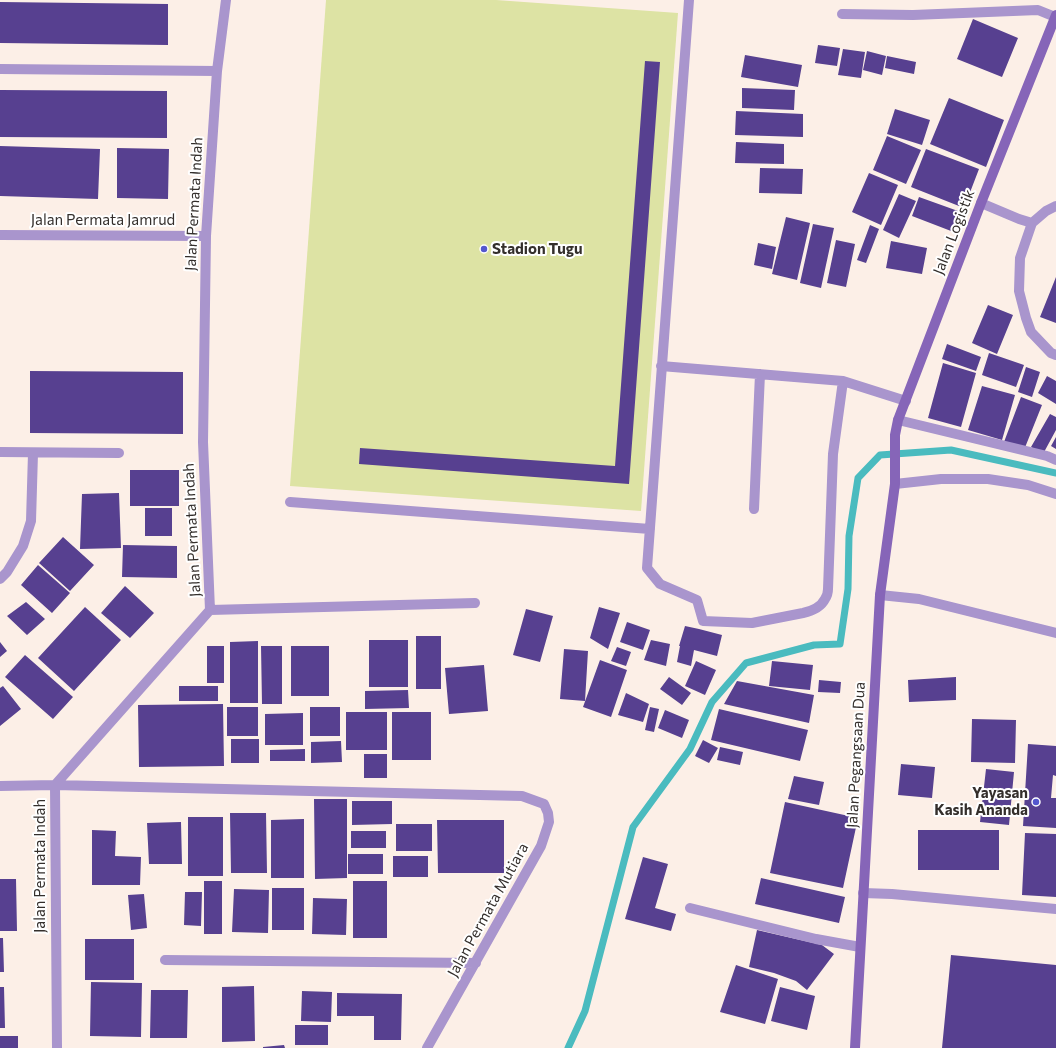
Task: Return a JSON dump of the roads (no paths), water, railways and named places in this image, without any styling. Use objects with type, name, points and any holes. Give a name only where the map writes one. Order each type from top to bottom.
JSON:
[{"type":"main road","name":"Jalan Logistik","points":[[896,464],[896,435],[898,420],[981,203],[1056,16]]},
{"type":"main road","name":"Jalan Pegangsaan Dua","points":[[855,1048],[880,595],[895,484],[896,464]]},
{"type":"street","name":"Jalan Permata Indah","points":[[57,1048],[55,785],[210,610],[203,442],[206,236],[217,71],[226,0]]},
{"type":"street","points":[[689,0],[647,568],[660,584],[697,600],[703,621],[752,623],[811,611],[826,599],[828,589],[833,454],[843,381]]},
{"type":"street","points":[[842,14],[913,15],[1038,10],[1056,16]]},
{"type":"street","points":[[0,69],[217,71]]},
{"type":"street","points":[[981,203],[1032,223]]},
{"type":"street","points":[[1056,206],[1046,211],[1032,223],[1020,258],[1019,291],[1031,332],[1051,353],[1056,355]]},
{"type":"street","name":"Jalan Permata Jamrud","points":[[0,235],[206,236]]},
{"type":"street","points":[[661,366],[843,381],[906,400]]},
{"type":"street","points":[[754,509],[760,374]]},
{"type":"street","points":[[898,420],[1048,456],[1056,460]]},
{"type":"street","points":[[0,452],[119,453]]},
{"type":"street","points":[[0,579],[7,572],[23,546],[31,521],[33,453]]},
{"type":"street","points":[[895,484],[941,479],[988,480],[1028,485],[1056,494]]},
{"type":"street","points":[[290,502],[650,529]]},
{"type":"street","points":[[880,595],[919,599],[1056,633]]},
{"type":"street","points":[[210,610],[475,603]]},
{"type":"street","points":[[0,786],[55,785]]},
{"type":"street","name":"Jalan Permata Mutiara","points":[[55,785],[522,796],[544,804],[548,813],[549,822],[541,846],[428,1048]]},
{"type":"street","points":[[863,893],[892,894],[1056,909]]},
{"type":"street","points":[[690,908],[816,939],[860,947]]},
{"type":"street","points":[[165,960],[476,964]]},
{"type":"waterway","points":[[568,1048],[585,1011],[633,827],[690,749],[712,702],[746,663],[814,645],[840,644],[848,589],[849,536],[858,478],[880,455],[951,450],[1056,473]]},
{"type":"place","name":"Stadion Tugu","points":[[484,249]]},
{"type":"place","name":"Yayasan Kasih Ananda","points":[[1036,802]]}]
